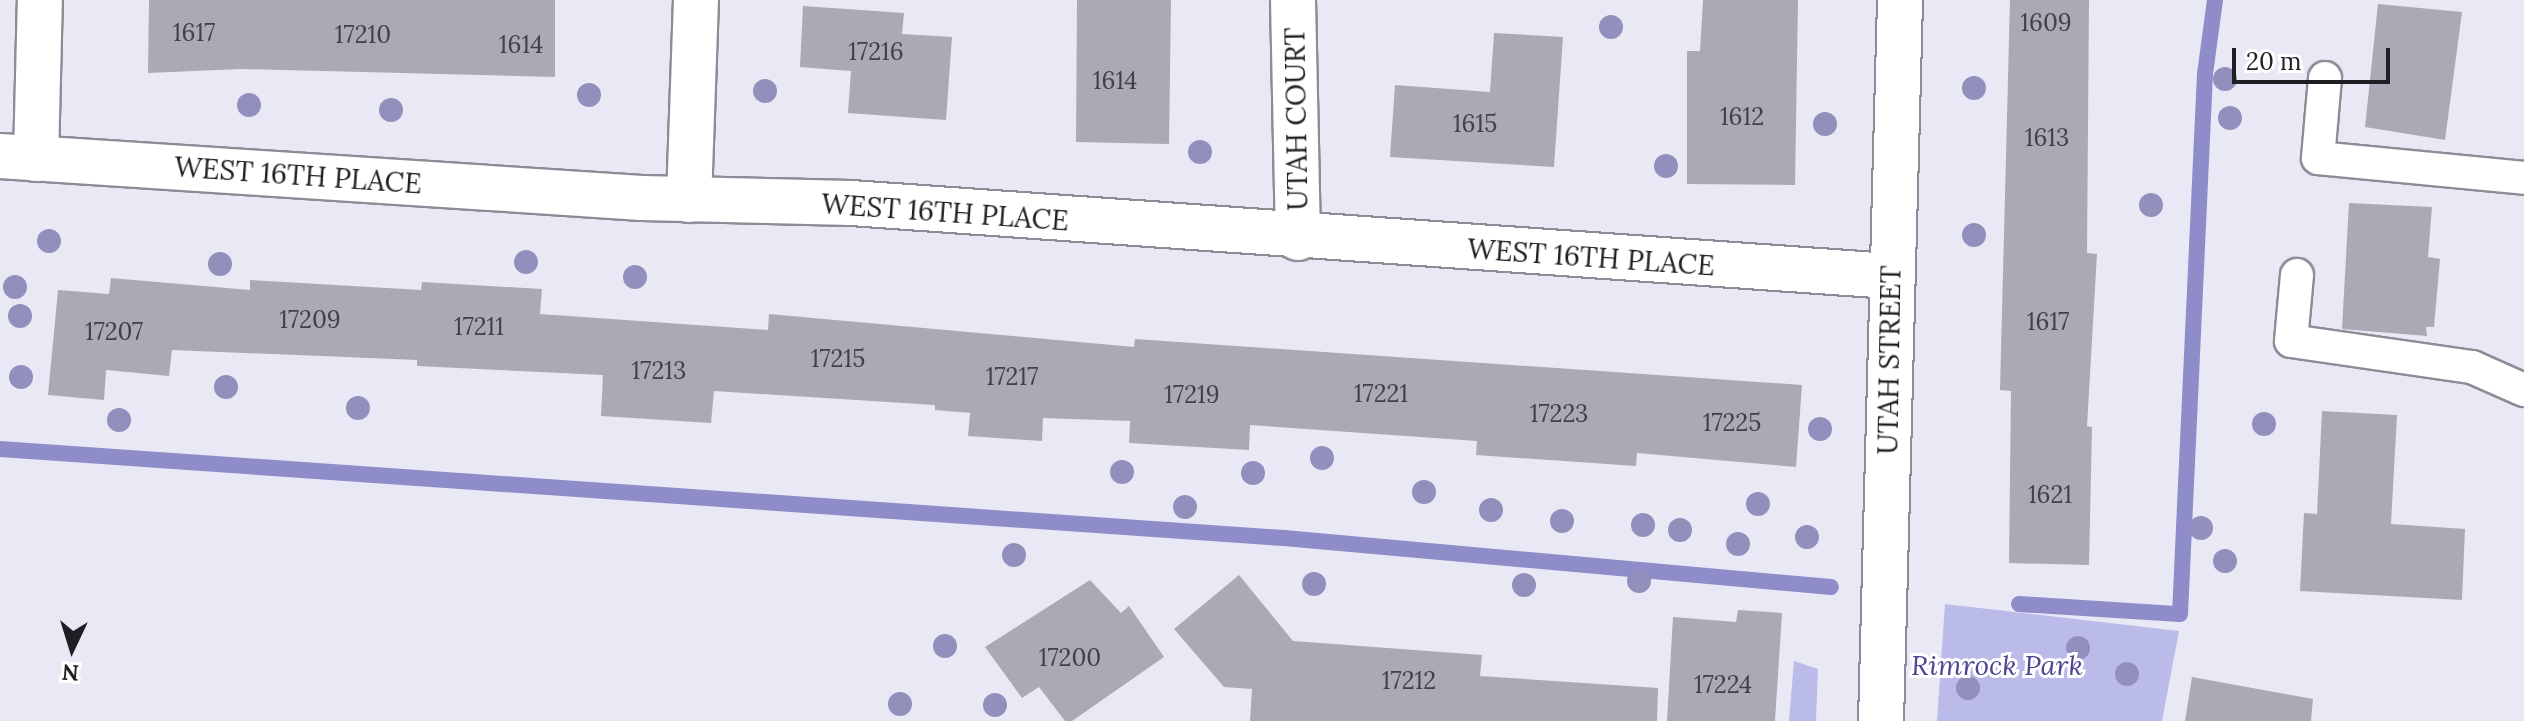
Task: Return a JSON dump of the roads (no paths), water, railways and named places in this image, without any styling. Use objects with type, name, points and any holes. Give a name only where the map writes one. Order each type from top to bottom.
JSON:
[{"type":"street","points":[[18,158],[40,0]]},
{"type":"street","points":[[689,200],[696,0]]},
{"type":"street","name":"UTAH COURT","points":[[1293,0],[1298,238]]},
{"type":"street","name":"UTAH STREET","points":[[1881,721],[1889,276],[1900,0]]},
{"type":"street","name":"WEST 16TH PLACE","points":[[18,158],[689,200],[851,203],[1298,238],[1889,276]]},
{"type":"lane","points":[[2325,78],[2318,158],[2524,178]]},
{"type":"lane","points":[[2297,275],[2291,341],[2472,367],[2524,390]]},
{"type":"waterway","points":[[2019,604],[2180,614],[2205,74],[2215,0]]},
{"type":"waterway","points":[[0,449],[1284,538],[1831,587]]},
{"type":"park label","name":"Rimrock Park","points":[[1997,665]]}]
